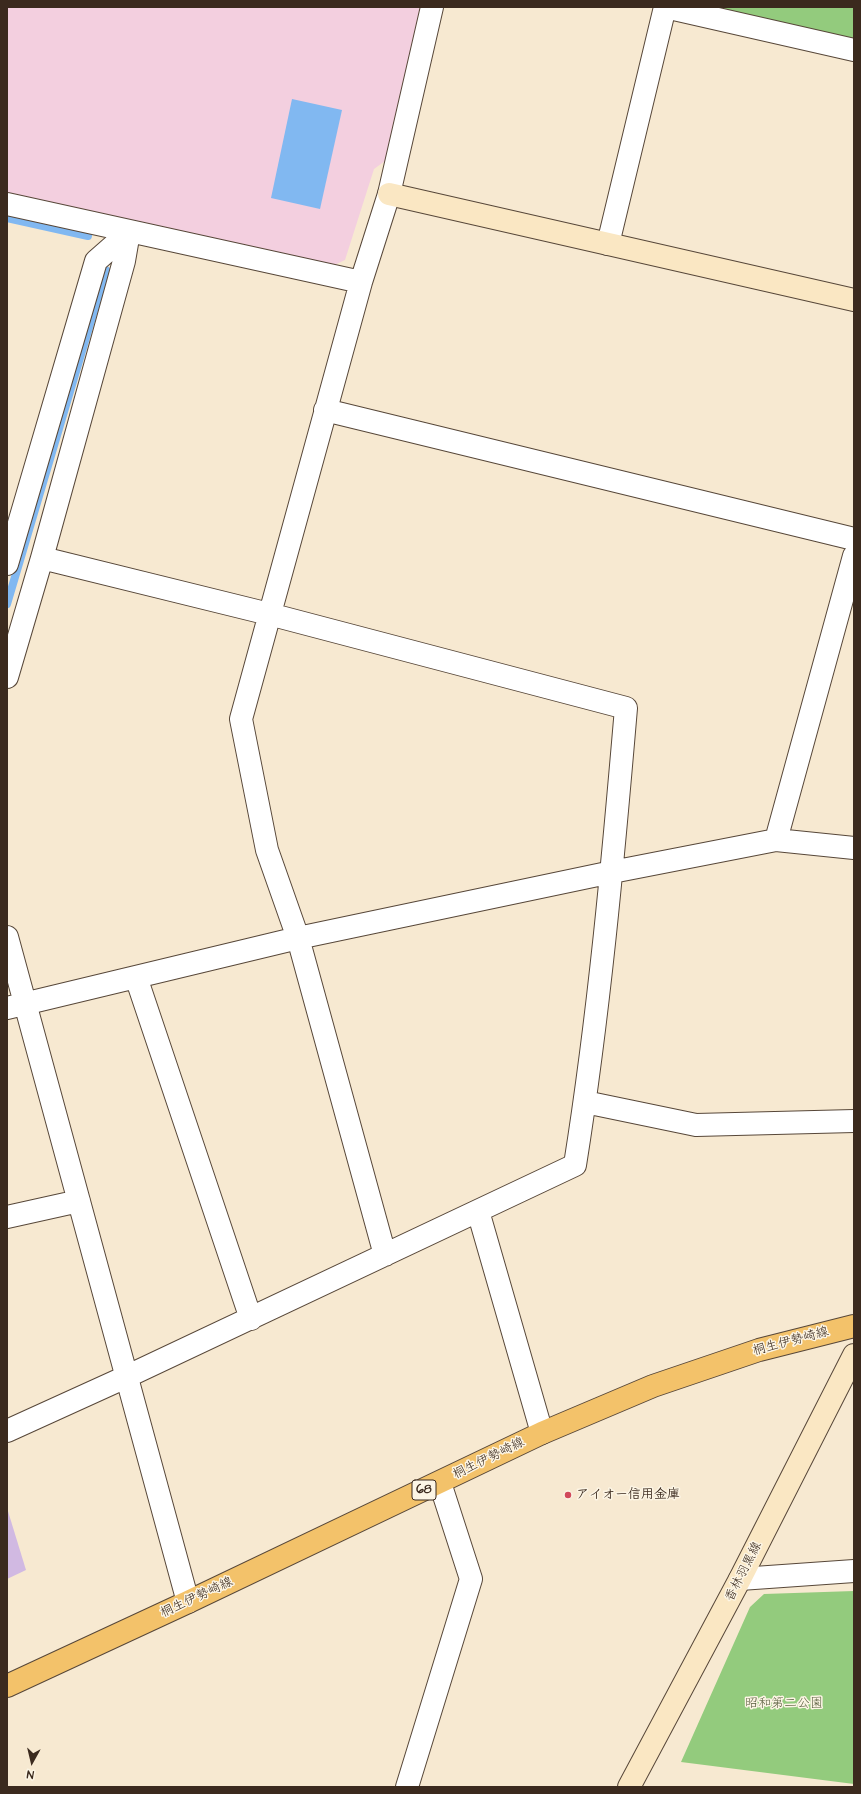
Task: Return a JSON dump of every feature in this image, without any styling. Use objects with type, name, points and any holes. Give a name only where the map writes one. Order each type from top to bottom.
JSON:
[{"type":"main road","points":[[389,194],[854,300]]},
{"type":"main road","name":"桐生伊勢崎線","points":[[7,1686],[440,1483],[542,1433],[653,1386],[759,1350],[854,1326]]},
{"type":"main road","name":"香林羽黒線","points":[[629,1787],[740,1579],[854,1355]]},
{"type":"street","points":[[385,1255],[298,938],[267,850],[241,719],[361,282],[389,194],[432,7]]},
{"type":"street","points":[[608,244],[665,7],[854,50]]},
{"type":"street","points":[[7,204],[361,282]]},
{"type":"street","points":[[7,677],[42,558],[124,260],[129,232]]},
{"type":"street","points":[[7,564],[96,261],[129,232]]},
{"type":"street","points":[[325,410],[854,539]]},
{"type":"street","points":[[776,840],[854,556]]},
{"type":"street","points":[[7,1431],[128,1376],[575,1165],[585,1102],[612,872],[626,708],[269,614],[42,558]]},
{"type":"street","points":[[16,1006],[298,938],[612,872],[776,840],[854,848]]},
{"type":"street","points":[[7,937],[16,1006],[80,1201],[188,1602]]},
{"type":"street","points":[[136,977],[251,1318]]},
{"type":"street","points":[[585,1102],[696,1125],[854,1120]]},
{"type":"street","points":[[7,1217],[80,1201]]},
{"type":"street","points":[[478,1211],[542,1433]]},
{"type":"street","points":[[407,1787],[471,1579],[440,1483]]},
{"type":"street","points":[[740,1579],[854,1571]]},
{"type":"shaded area","points":[[7,7],[420,7],[385,161],[374,169],[345,260],[330,267],[7,193]]},
{"type":"green space","points":[[702,7],[854,7],[854,42]]},
{"type":"green space","name":"昭和第二公園","points":[[854,1591],[854,1784],[681,1762],[750,1607],[764,1594]]},
{"type":"water","points":[[292,99],[342,110],[320,209],[271,198]]},
{"type":"building","points":[[7,1508],[26,1570],[7,1579]]},
{"type":"waterway","points":[[7,218],[88,236]]},
{"type":"waterway","points":[[7,604],[106,270]]},
{"type":"place","name":"アイオー信用金庫","points":[[568,1495]]}]
